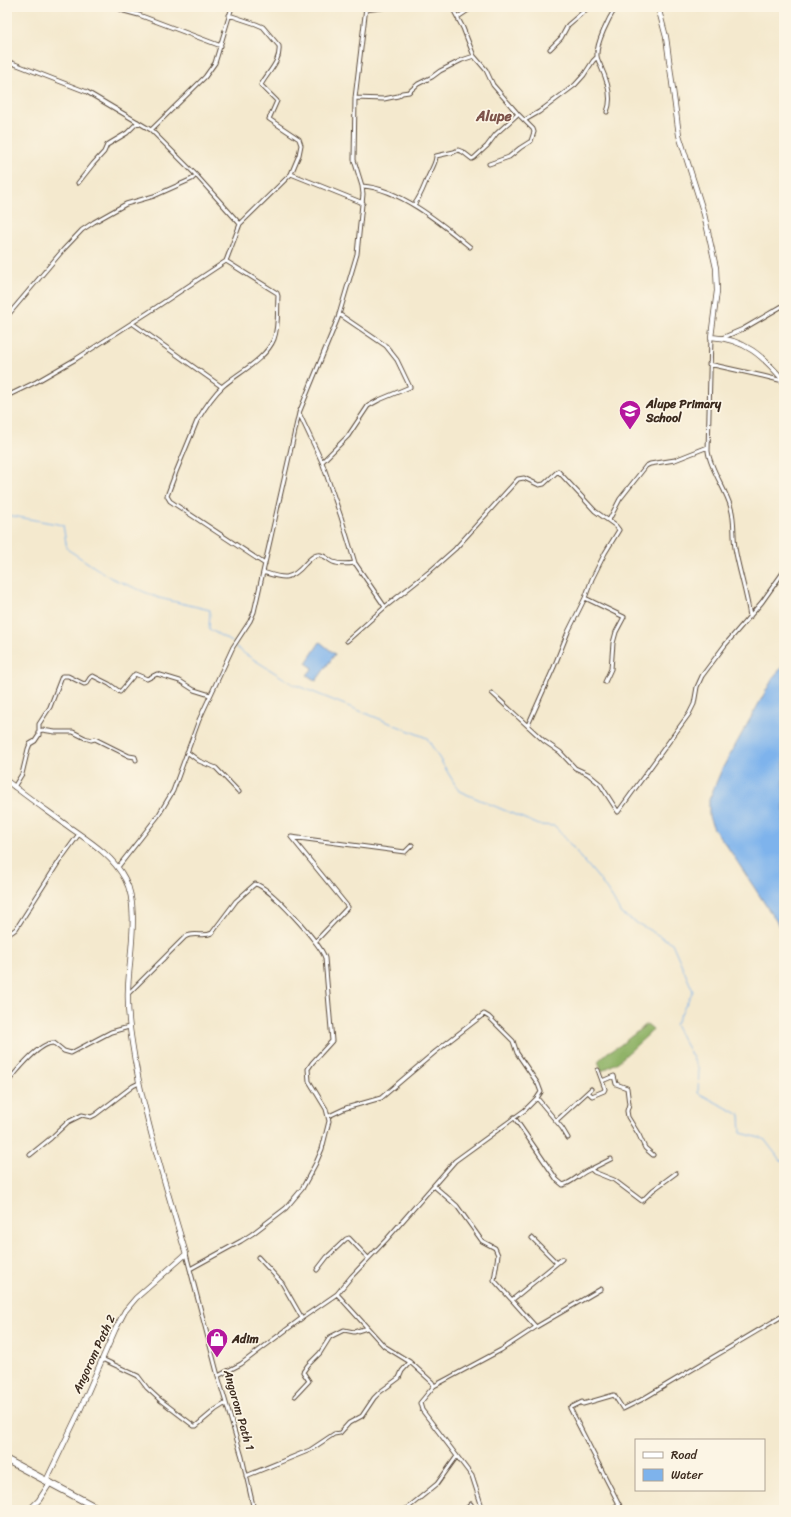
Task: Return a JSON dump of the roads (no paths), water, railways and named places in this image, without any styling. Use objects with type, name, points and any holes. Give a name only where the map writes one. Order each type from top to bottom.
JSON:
[{"type":"highway","points":[[7,1460],[98,1510]]},
{"type":"street","points":[[116,7],[221,46]]},
{"type":"street","points":[[151,130],[205,77],[215,63],[232,7]]},
{"type":"street","points":[[118,867],[158,816],[173,791],[199,720],[210,695],[232,648],[250,621],[254,612],[299,413],[339,314],[357,254],[363,203],[362,186],[354,160],[355,98],[365,8],[388,7]]},
{"type":"street","points":[[452,7],[464,28],[474,56],[486,70],[493,85],[534,132],[531,141],[509,157],[489,164]]},
{"type":"street","points":[[458,17],[470,8],[476,7]]},
{"type":"street","points":[[550,50],[561,38],[568,25],[589,7]]},
{"type":"street","points":[[607,112],[610,97],[606,79],[597,57],[599,43],[616,7]]},
{"type":"street","points":[[658,7],[666,37],[679,135],[704,214],[716,268],[717,291],[709,364],[709,458],[727,496],[734,517],[735,548],[750,617]]},
{"type":"street","points":[[7,396],[43,378],[132,324],[226,261],[240,224],[291,174],[299,155],[300,141],[269,119],[277,101],[261,85],[273,70],[280,50],[279,46],[263,27],[230,15]]},
{"type":"street","points":[[355,98],[384,99],[398,96],[402,93],[409,92],[418,84],[440,71],[474,56]]},
{"type":"street","points":[[525,120],[539,112],[575,85],[597,57]]},
{"type":"street","points":[[7,61],[87,92],[151,130],[196,175],[240,224]]},
{"type":"street","points":[[414,205],[421,195],[436,161],[436,156],[458,150],[472,159],[474,158],[487,146],[496,134],[518,114]]},
{"type":"street","points":[[78,183],[104,152],[107,145],[127,132],[138,122]]},
{"type":"street","points":[[291,174],[363,203]]},
{"type":"street","points":[[9,314],[63,250],[82,230],[126,204],[154,196],[192,179],[196,175]]},
{"type":"street","points":[[362,186],[370,186],[414,205],[431,216],[470,247]]},
{"type":"street","points":[[226,261],[253,279],[274,290],[278,296],[276,331],[270,347],[222,387],[197,421],[167,496],[168,499],[265,564]]},
{"type":"street","points":[[722,338],[743,329],[784,305]]},
{"type":"street","points":[[322,462],[348,436],[368,406],[410,386],[397,360],[386,346],[339,314]]},
{"type":"street","points":[[132,324],[222,387]]},
{"type":"street","points":[[711,337],[734,340],[752,350],[772,366],[784,381]]},
{"type":"street","points":[[709,364],[784,381]]},
{"type":"street","points":[[299,413],[322,462],[355,563],[385,607]]},
{"type":"street","points":[[609,520],[620,499],[646,466],[675,460],[708,447]]},
{"type":"street","points":[[347,641],[385,607],[430,572],[455,549],[516,482],[521,478],[539,485],[544,484],[558,471],[595,510],[618,528],[618,533],[598,565],[585,598],[568,632],[528,724]]},
{"type":"street","points":[[263,572],[282,578],[287,578],[297,572],[312,557],[317,555],[321,555],[340,564],[355,563]]},
{"type":"street","points":[[492,693],[528,724],[544,741],[560,752],[575,768],[588,774],[600,784],[618,812],[689,714],[694,704],[697,687],[702,676],[725,645],[750,617],[784,571]]},
{"type":"street","points":[[585,598],[624,617],[616,632],[613,643],[611,669],[605,682]]},
{"type":"street","points":[[14,787],[22,774],[30,744],[35,741],[39,735],[39,724],[50,707],[62,676],[68,676],[84,684],[88,682],[90,677],[93,676],[110,684],[120,692],[135,674],[147,678],[157,674],[180,681],[194,690],[210,695]]},
{"type":"street","points":[[38,732],[42,730],[72,732],[91,740],[95,739],[129,756],[135,757],[136,760]]},
{"type":"street","points":[[187,752],[199,761],[216,768],[239,792]]},
{"type":"street","name":"Angorom Path 1","points":[[7,781],[103,851],[118,867],[125,878],[132,899],[128,994],[129,1027],[139,1084],[254,1510]]},
{"type":"street","points":[[7,932],[10,933],[16,929],[60,860],[79,834]]},
{"type":"street","points":[[315,942],[348,907],[291,837],[405,852],[412,845]]},
{"type":"street","points":[[128,994],[186,937],[191,934],[203,936],[212,933],[236,901],[255,884],[261,886],[282,904],[322,950],[325,958],[332,1041],[310,1065],[307,1074],[309,1081],[329,1116],[329,1124],[316,1163],[302,1189],[290,1204],[241,1241],[190,1269]]},
{"type":"street","points":[[218,1376],[230,1372],[302,1318],[337,1294],[455,1161],[525,1110],[538,1098],[541,1088],[521,1060],[513,1041],[490,1017],[484,1014],[435,1052],[380,1098],[346,1108],[329,1116]]},
{"type":"street","points":[[7,1083],[29,1057],[48,1044],[54,1043],[64,1051],[71,1053],[111,1032],[129,1027]]},
{"type":"street","points":[[556,1121],[590,1091],[592,1096],[604,1091],[605,1089],[598,1070]]},
{"type":"street","points":[[602,1081],[614,1076],[616,1084],[627,1088],[629,1104],[627,1111],[628,1117],[639,1134],[645,1148],[653,1155]]},
{"type":"street","points":[[30,1155],[68,1122],[84,1115],[91,1117],[95,1115],[133,1086],[139,1084]]},
{"type":"street","points":[[538,1098],[568,1138]]},
{"type":"street","points":[[514,1117],[557,1180],[563,1185],[570,1183],[586,1170],[611,1159]]},
{"type":"street","points":[[591,1169],[594,1172],[614,1180],[642,1201],[676,1173]]},
{"type":"street","points":[[434,1186],[457,1206],[482,1241],[495,1248],[498,1255],[494,1280],[536,1327]]},
{"type":"street","points":[[317,1270],[327,1257],[346,1239],[349,1238],[368,1258]]},
{"type":"street","points":[[532,1238],[557,1263]]},
{"type":"street","name":"Angorom Path 2","points":[[29,1510],[39,1500],[48,1482],[115,1330],[130,1306],[141,1293],[186,1254]]},
{"type":"street","points":[[258,1257],[282,1283],[302,1318]]},
{"type":"street","points":[[512,1300],[562,1259]]},
{"type":"street","points":[[484,1510],[472,1476],[422,1410],[420,1403],[434,1386],[501,1350],[536,1327],[601,1289]]},
{"type":"street","points":[[337,1294],[384,1346],[410,1362],[432,1382],[434,1386]]},
{"type":"street","points":[[622,1510],[570,1408],[582,1402],[584,1404],[614,1395],[623,1409],[641,1400],[784,1315]]},
{"type":"street","points":[[295,1396],[308,1381],[303,1372],[320,1353],[330,1337],[344,1330],[354,1332],[367,1328]]},
{"type":"street","points":[[102,1359],[138,1376],[147,1388],[160,1400],[194,1426],[226,1403]]},
{"type":"street","points":[[246,1476],[310,1450],[334,1434],[340,1433],[349,1423],[362,1416],[380,1392],[399,1378],[410,1362]]},
{"type":"street","points":[[404,1510],[437,1484],[453,1464],[457,1456]]},
{"type":"street","points":[[465,1510],[471,1504]]},
{"type":"street","points":[[610,1510],[619,1504]]},
{"type":"street","points":[[409,1506],[412,1510]]},
{"type":"water","points":[[320,642],[335,654],[316,681],[307,675],[313,668],[306,663]]},
{"type":"water","points":[[784,664],[784,933],[729,849],[714,829],[709,817],[709,800],[722,769],[772,680]]},
{"type":"waterway","points":[[7,515],[63,525],[67,549],[111,578],[159,598],[210,610],[209,629],[232,642]]},
{"type":"waterway","points":[[235,646],[245,654],[293,684],[427,738],[459,791],[539,825],[555,826],[600,880],[621,914],[672,943],[693,991],[675,1025],[699,1069],[698,1093],[740,1115],[741,1133],[764,1139],[781,1161],[784,1162]]},
{"type":"place","name":"Alupe Primary School","points":[[630,430]]},
{"type":"place","name":"Adim","points":[[217,1358]]},
{"type":"district","name":"Alupe","points":[[494,116]]}]
